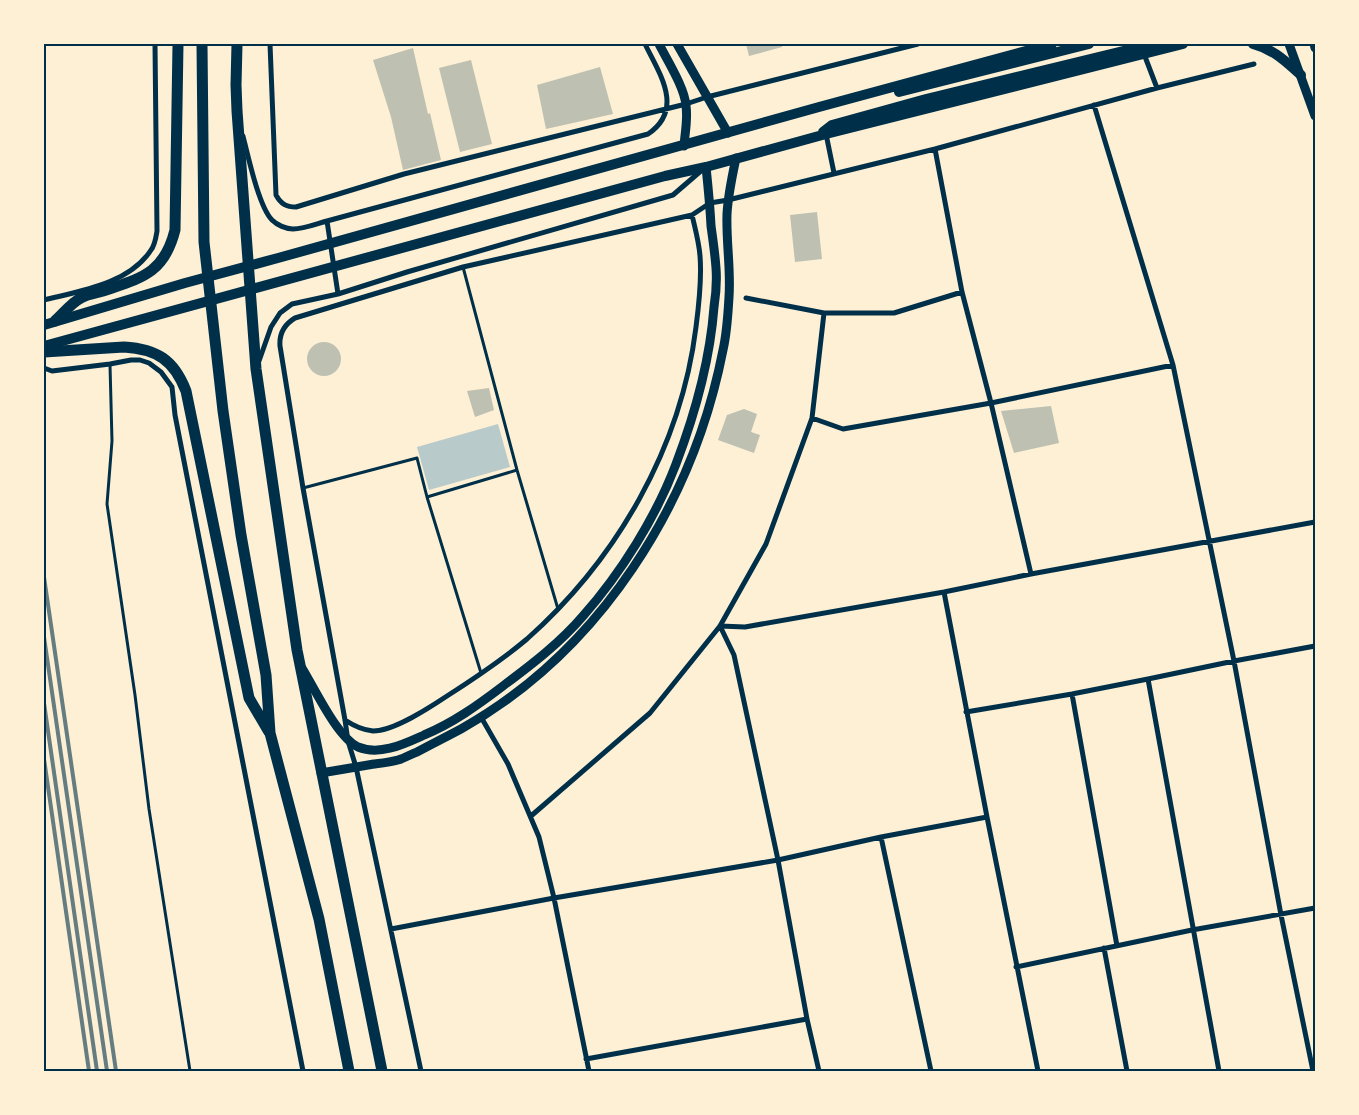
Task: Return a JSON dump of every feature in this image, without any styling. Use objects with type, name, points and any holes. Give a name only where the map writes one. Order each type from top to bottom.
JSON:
[{"type":"highway","points":[[55,321],[80,298],[148,274],[167,253],[174,230],[178,44]]},
{"type":"highway","points":[[202,44],[204,242],[223,411],[241,535],[266,676],[270,733],[319,919],[349,1071]]},
{"type":"highway","points":[[237,44],[237,111],[256,368],[296,640],[382,1071]]},
{"type":"highway","points":[[44,352],[124,346],[148,350],[172,365],[181,378],[186,390],[249,698],[270,733]]},
{"type":"main road","points":[[44,325],[185,283],[1052,44]]},
{"type":"main road","points":[[818,108],[832,110],[1090,44]]},
{"type":"main road","points":[[821,135],[832,125],[926,99],[1152,44]]},
{"type":"main road","points":[[44,346],[665,176],[1183,44]]},
{"type":"main road","points":[[1253,44],[1266,47],[1301,75]]},
{"type":"street","points":[[44,300],[108,283],[138,266],[152,249],[158,231],[155,44]]},
{"type":"street","points":[[270,44],[276,189],[279,201],[288,207],[296,207],[404,174],[918,44]]},
{"type":"street","points":[[237,111],[252,172],[265,209],[272,219],[282,226],[293,229],[648,134],[656,129],[667,108],[667,97],[664,83],[644,44]]},
{"type":"street","points":[[659,44],[678,79],[686,104],[684,146]]},
{"type":"street","points":[[677,44],[728,133]]},
{"type":"street","points":[[1289,44],[1315,116]]},
{"type":"street","points":[[1314,44],[1315,48]]},
{"type":"street","points":[[1144,54],[1157,88]]},
{"type":"street","points":[[421,1071],[356,767],[348,740],[280,346],[282,332],[286,325],[295,318],[463,267],[692,215],[710,203],[935,149],[1157,88],[1254,64]]},
{"type":"street","points":[[1094,105],[1173,365],[1234,661],[1281,914],[1314,1071]]},
{"type":"street","points":[[821,135],[834,173]]},
{"type":"street","points":[[935,149],[962,292],[992,403],[1031,574]]},
{"type":"street","points":[[322,773],[399,760],[481,718],[548,666],[591,623],[633,568],[669,508],[688,468],[702,430],[716,382],[724,347],[729,296],[727,217],[728,200],[736,158]]},
{"type":"street","points":[[256,368],[271,326],[280,313],[292,304],[338,294],[407,272],[673,195],[706,167]]},
{"type":"street","points":[[301,666],[338,730],[348,740],[366,749],[395,748],[430,733],[472,710],[542,656],[583,617],[624,562],[660,502],[676,465],[703,378],[711,336],[716,289],[716,269],[706,167]]},
{"type":"street","points":[[345,720],[355,726],[373,731],[382,730],[428,708],[482,674],[527,639],[558,609],[607,551],[646,488],[674,421],[688,373],[698,312],[700,255],[692,215]]},
{"type":"street","points":[[327,221],[338,294]]},
{"type":"street","points":[[746,298],[824,313],[894,313],[962,292]]},
{"type":"street","points":[[531,816],[650,713],[720,626],[766,544],[812,418],[824,313]]},
{"type":"street","points":[[44,368],[52,371],[140,360],[149,363],[161,372],[172,387],[175,415],[303,1071]]},
{"type":"street","points":[[812,418],[843,429],[992,403],[1173,365]]},
{"type":"street","points":[[720,626],[745,627],[944,592],[1031,574],[1315,522]]},
{"type":"street","points":[[944,592],[1016,967],[1038,1071]]},
{"type":"street","points":[[720,626],[734,655],[778,860],[807,1020],[819,1071]]},
{"type":"street","points":[[966,712],[1072,694],[1315,646]]},
{"type":"street","points":[[1148,679],[1219,1071]]},
{"type":"street","points":[[1072,694],[1117,946]]},
{"type":"street","points":[[481,718],[508,764],[539,837],[554,898],[589,1071]]},
{"type":"street","points":[[391,929],[554,898],[778,860],[881,837],[987,817]]},
{"type":"street","points":[[881,837],[931,1071]]},
{"type":"street","points":[[1016,967],[1192,930],[1315,908]]},
{"type":"street","points":[[1104,948],[1127,1071]]},
{"type":"street","points":[[586,1059],[807,1020]]},
{"type":"lane","points":[[463,267],[516,470],[558,609]]},
{"type":"lane","points":[[110,364],[112,441],[107,504],[135,695],[149,810],[190,1071]]},
{"type":"lane","points":[[303,488],[417,458],[427,497],[482,674]]},
{"type":"lane","points":[[427,497],[516,470]]},
{"type":"shaded area","points":[[498,424],[510,467],[429,490],[417,447]]},
{"type":"building","points":[[746,44],[782,44],[782,47],[749,56]]},
{"type":"building","points":[[413,48],[441,160],[403,170],[391,117],[373,60]]},
{"type":"building","points":[[471,60],[492,144],[460,152],[439,68]]},
{"type":"building","points":[[600,67],[613,114],[546,129],[537,85]]},
{"type":"building","points":[[817,212],[822,259],[795,262],[790,215]]},
{"type":"building","points":[[324,342],[336,347],[341,359],[336,371],[324,376],[312,371],[307,359],[312,347]]},
{"type":"building","points":[[489,388],[494,410],[475,417],[467,391]]},
{"type":"building","points":[[1051,406],[1059,443],[1014,453],[1001,411]]},
{"type":"building","points":[[744,409],[757,414],[751,432],[760,435],[754,453],[718,440],[727,415]]},
{"type":"railway","points":[[44,577],[116,1071]]},
{"type":"railway","points":[[44,637],[107,1071]]},
{"type":"railway","points":[[44,703],[97,1071]]},
{"type":"railway","points":[[44,759],[89,1071]]}]
